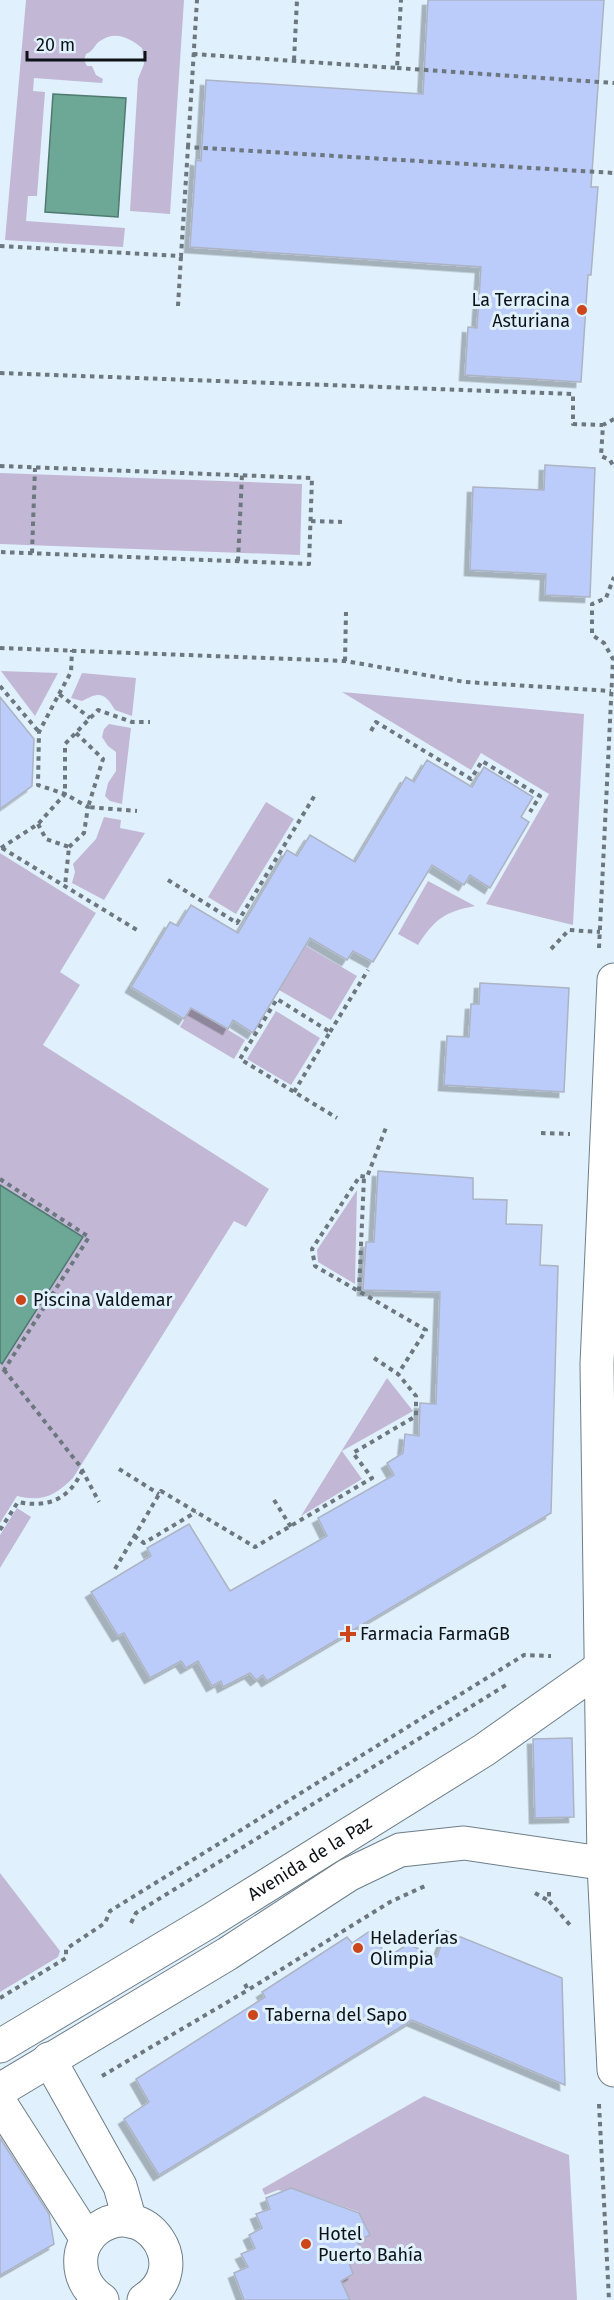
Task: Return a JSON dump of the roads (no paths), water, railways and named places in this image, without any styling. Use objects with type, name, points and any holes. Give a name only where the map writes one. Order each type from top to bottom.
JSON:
[{"type":"street","points":[[614,981],[597,1364],[607,1668],[614,2070]]},
{"type":"street","name":"Avenida de la Paz","points":[[0,2046],[208,1922],[484,1749],[607,1668]]},
{"type":"street","name":"Avenida de la Paz","points":[[0,2090],[227,1954],[348,1875],[400,1850],[464,1843],[609,1864]]},
{"type":"street","points":[[49,2059],[120,2186],[130,2221]]},
{"type":"street","points":[[0,2103],[87,2239]]},
{"type":"street","points":[[102,2300],[93,2294],[85,2282],[80,2268],[81,2253],[87,2239],[95,2230],[106,2223],[118,2220],[130,2221],[146,2227],[157,2236],[164,2249],[166,2263],[164,2277],[157,2289],[144,2300]]},
{"type":"place","name":"La Terracina Asturiana","points":[[582,310]]},
{"type":"place","name":"Piscina Valdemar","points":[[21,1300]]},
{"type":"place","name":"Farmacia FarmaGB","points":[[348,1634]]},
{"type":"place","name":"Heladerías Olimpia","points":[[358,1948]]},
{"type":"place","name":"Taberna del Sapo","points":[[253,2015]]},
{"type":"place","name":"Hotel Puerto Bahía","points":[[306,2244]]}]
